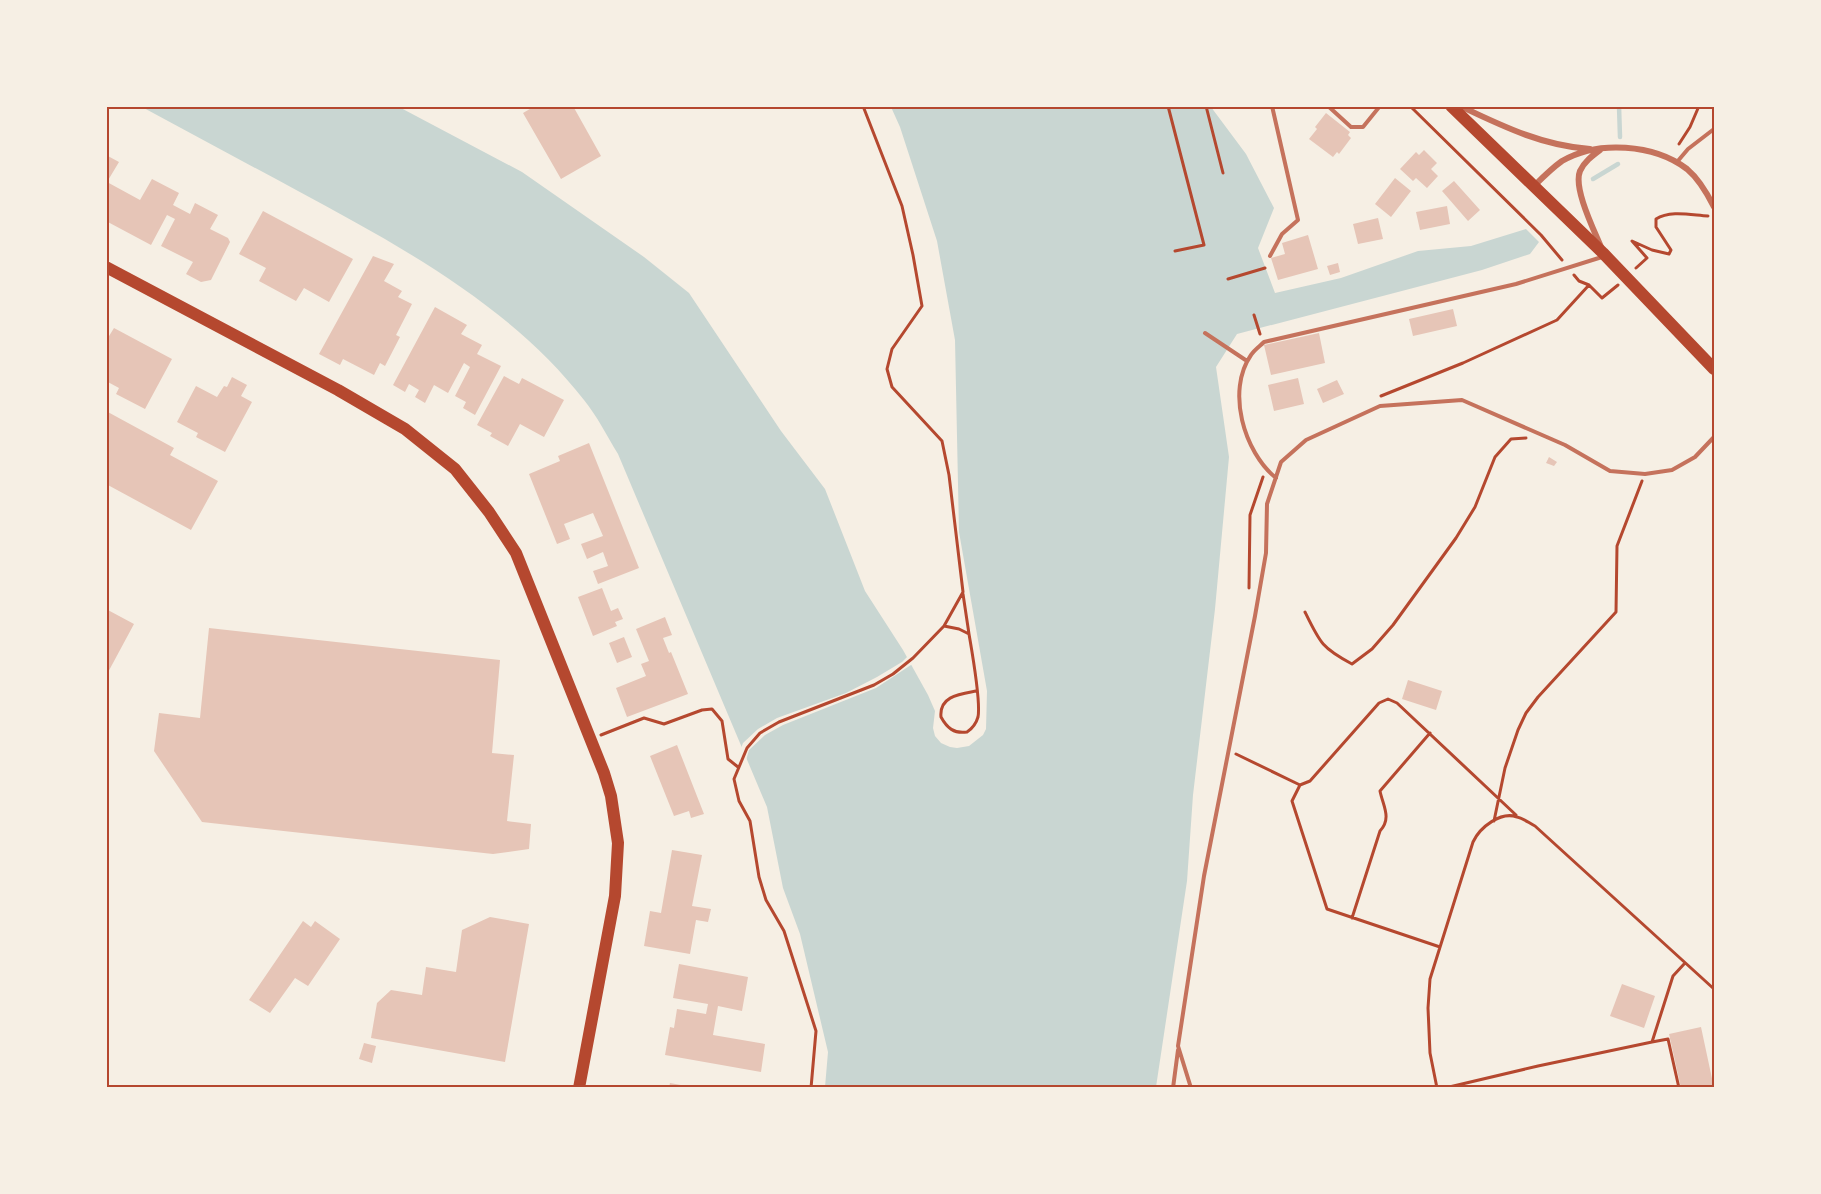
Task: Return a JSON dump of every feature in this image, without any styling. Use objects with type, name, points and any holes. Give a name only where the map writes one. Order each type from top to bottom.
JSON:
[{"type":"main road","points":[[1451,106],[1604,255],[1714,369]]},
{"type":"main road","points":[[106,267],[348,395],[405,429],[455,469],[489,512],[516,553],[591,739],[611,796],[618,843],[618,866],[610,927],[579,1088]]},
{"type":"street","points":[[1460,106],[1517,132],[1548,143],[1600,150]]},
{"type":"street","points":[[1534,186],[1563,161],[1583,153],[1608,148],[1637,149],[1670,158],[1688,170],[1701,184],[1714,207]]},
{"type":"street","points":[[1600,150],[1579,172],[1579,184],[1604,255]]},
{"type":"lane","points":[[1270,256],[1282,234],[1298,220],[1272,106]]},
{"type":"lane","points":[[1328,106],[1351,127],[1363,127],[1380,106]]},
{"type":"lane","points":[[1677,163],[1689,149],[1714,129]]},
{"type":"lane","points":[[1276,478],[1267,471],[1252,451],[1241,418],[1240,393],[1244,369],[1251,354],[1264,342],[1516,284],[1604,255]]},
{"type":"lane","points":[[1205,333],[1247,361]]},
{"type":"lane","points":[[1173,1088],[1204,876],[1266,553],[1267,504],[1281,462],[1306,440],[1380,406],[1462,400],[1549,438],[1610,471],[1645,474],[1672,470],[1695,457],[1714,437]]},
{"type":"lane","points":[[1178,1046],[1191,1088]]},
{"type":"path","points":[[863,106],[902,206],[922,306],[892,350],[887,369],[892,387],[942,441],[950,475],[979,710],[975,724],[967,732],[961,733],[949,728],[941,717],[942,706],[950,697],[976,691]]},
{"type":"path","points":[[1175,251],[1204,245],[1169,107],[1177,106]]},
{"type":"path","points":[[1206,106],[1223,173]]},
{"type":"path","points":[[1410,106],[1541,235],[1579,281],[1589,285],[1602,298],[1647,258],[1632,241],[1652,250],[1669,254],[1671,250],[1656,227],[1656,219],[1662,215],[1673,214],[1714,216]]},
{"type":"path","points":[[1670,158],[1690,127],[1699,106]]},
{"type":"path","points":[[1228,279],[1266,268]]},
{"type":"path","points":[[1381,396],[1463,363],[1557,320],[1589,285]]},
{"type":"path","points":[[1254,315],[1260,336]]},
{"type":"path","points":[[1305,612],[1317,637],[1328,651],[1352,664],[1372,648],[1393,625],[1456,538],[1475,507],[1495,457],[1511,439],[1549,438]]},
{"type":"path","points":[[1249,591],[1250,515],[1267,471]]},
{"type":"path","points":[[1494,821],[1505,768],[1526,713],[1616,612],[1617,546],[1645,474]]},
{"type":"path","points":[[810,1088],[816,1031],[784,931],[766,900],[759,877],[750,821],[739,801],[734,779],[747,748],[760,733],[779,722],[874,685],[893,674],[944,626],[963,592]]},
{"type":"path","points":[[944,626],[969,634]]},
{"type":"path","points":[[1440,947],[1327,909],[1292,801],[1300,785],[1310,781],[1379,703],[1388,699],[1397,703],[1517,816],[1535,826],[1714,989]]},
{"type":"path","points":[[591,739],[644,718],[664,724],[702,710],[712,709],[722,720],[728,759],[738,767]]},
{"type":"path","points":[[1352,918],[1380,831],[1386,825],[1387,810],[1380,791],[1430,733]]},
{"type":"path","points":[[1229,751],[1300,785]]},
{"type":"path","points":[[1437,1088],[1430,1053],[1428,1008],[1430,979],[1477,834],[1504,816],[1517,816]]},
{"type":"path","points":[[1652,1042],[1673,976],[1686,962]]},
{"type":"path","points":[[1445,1088],[1668,1039],[1679,1088]]},
{"type":"shaded area","points":[[142,107],[399,107],[522,172],[644,257],[689,293],[781,431],[825,489],[865,591],[903,650],[928,695],[935,711],[933,728],[935,736],[941,743],[957,748],[969,746],[983,735],[986,729],[987,691],[959,532],[955,340],[937,241],[900,127],[891,107],[1211,107],[1246,154],[1274,208],[1258,248],[1275,293],[1341,278],[1418,251],[1471,246],[1526,229],[1539,242],[1530,254],[1482,270],[1237,334],[1216,367],[1229,457],[1215,609],[1193,795],[1187,881],[1156,1087],[825,1087],[828,1052],[800,934],[783,888],[767,807],[618,454],[589,406],[555,366],[523,335],[452,281],[337,212]]},
{"type":"pier","points":[[909,655],[914,663],[876,688],[783,725],[765,735],[749,750],[745,764],[740,751],[743,743],[758,729],[777,718],[846,693],[902,662]]},
{"type":"building","points":[[535,106],[573,106],[601,156],[561,179],[523,113]]},
{"type":"building","points":[[1326,113],[1350,132],[1348,135],[1351,138],[1339,154],[1337,152],[1333,157],[1309,139]]},
{"type":"building","points":[[1424,150],[1437,163],[1431,169],[1438,176],[1427,188],[1416,178],[1413,181],[1400,169],[1416,152],[1419,155]]},
{"type":"building","points":[[106,155],[119,162],[107,182],[140,200],[152,179],[179,193],[173,205],[190,214],[195,203],[218,215],[210,229],[228,238],[230,242],[211,280],[201,282],[186,274],[193,262],[161,246],[175,219],[167,215],[151,245],[106,221]]},
{"type":"building","points":[[1395,178],[1411,191],[1391,217],[1375,204]]},
{"type":"building","points":[[1454,181],[1480,210],[1468,221],[1442,191]]},
{"type":"building","points":[[1447,206],[1450,224],[1420,230],[1416,212]]},
{"type":"building","points":[[263,211],[353,259],[329,302],[304,288],[296,301],[259,281],[266,268],[239,254]]},
{"type":"building","points":[[1378,218],[1383,239],[1358,244],[1353,224]]},
{"type":"building","points":[[1308,235],[1318,269],[1278,280],[1271,258],[1285,254],[1282,243]]},
{"type":"building","points":[[373,256],[394,264],[384,281],[402,291],[398,297],[412,304],[396,335],[400,337],[385,366],[380,363],[374,375],[343,359],[340,365],[319,354]]},
{"type":"building","points":[[1338,263],[1340,272],[1330,275],[1327,266]]},
{"type":"building","points":[[435,307],[467,325],[461,334],[482,345],[477,354],[501,366],[475,415],[463,408],[466,402],[455,396],[470,367],[464,363],[448,393],[434,385],[425,403],[415,397],[419,390],[409,384],[405,392],[393,385]]},
{"type":"building","points":[[1453,309],[1457,326],[1413,336],[1409,319]]},
{"type":"building","points":[[114,328],[172,359],[145,409],[116,394],[119,388],[106,381],[106,341]]},
{"type":"building","points":[[1319,333],[1325,363],[1271,375],[1264,345]]},
{"type":"building","points":[[504,376],[519,384],[522,378],[564,400],[544,437],[520,424],[508,446],[490,436],[492,433],[477,425]]},
{"type":"building","points":[[232,377],[247,385],[241,396],[252,402],[225,452],[196,437],[198,433],[177,422],[196,386],[217,397],[224,386],[227,387]]},
{"type":"building","points":[[1298,378],[1304,404],[1274,411],[1268,385]]},
{"type":"building","points":[[1337,380],[1344,394],[1323,403],[1317,389]]},
{"type":"building","points":[[106,411],[174,448],[170,455],[218,481],[191,530],[106,484]]},
{"type":"building","points":[[589,443],[639,568],[598,584],[593,571],[608,566],[603,552],[587,559],[581,544],[603,536],[593,513],[564,524],[570,539],[557,544],[529,474],[560,461],[558,456]]},
{"type":"building","points":[[1549,457],[1557,462],[1554,466],[1546,463]]},
{"type":"building","points":[[602,588],[611,611],[618,608],[623,619],[615,622],[617,626],[593,636],[578,597]]},
{"type":"building","points":[[106,609],[134,624],[106,676]]},
{"type":"building","points":[[665,617],[672,635],[663,638],[688,694],[627,717],[616,688],[646,676],[641,664],[649,661],[636,629]]},
{"type":"building","points":[[209,628],[500,660],[492,753],[514,755],[507,821],[531,824],[529,849],[493,854],[202,822],[154,751],[159,713],[200,718]]},
{"type":"building","points":[[624,637],[632,657],[617,663],[609,643]]},
{"type":"building","points":[[1408,680],[1442,691],[1436,710],[1402,699]]},
{"type":"building","points":[[677,745],[704,814],[691,818],[689,811],[674,816],[650,756]]},
{"type":"building","points":[[672,850],[702,855],[692,906],[711,909],[708,922],[696,920],[690,954],[644,946],[650,911],[661,913]]},
{"type":"building","points":[[490,917],[529,924],[505,1062],[371,1038],[377,1003],[391,990],[422,995],[426,967],[456,972],[462,930]]},
{"type":"building","points":[[303,921],[311,927],[315,921],[340,939],[308,986],[295,978],[270,1013],[249,1000]]},
{"type":"building","points":[[679,964],[748,977],[742,1011],[718,1006],[713,1035],[765,1044],[761,1072],[665,1055],[670,1027],[674,1028],[677,1009],[706,1014],[708,1004],[673,998]]},
{"type":"building","points":[[1622,984],[1655,996],[1644,1028],[1610,1016]]},
{"type":"building","points":[[1701,1027],[1714,1088],[1681,1088],[1669,1034]]},
{"type":"building","points":[[364,1043],[376,1046],[372,1063],[359,1059]]},
{"type":"building","points":[[670,1083],[686,1086],[686,1088],[669,1088]]},
{"type":"waterway","points":[[1619,106],[1620,137]]},
{"type":"waterway","points":[[1593,179],[1618,164]]}]
